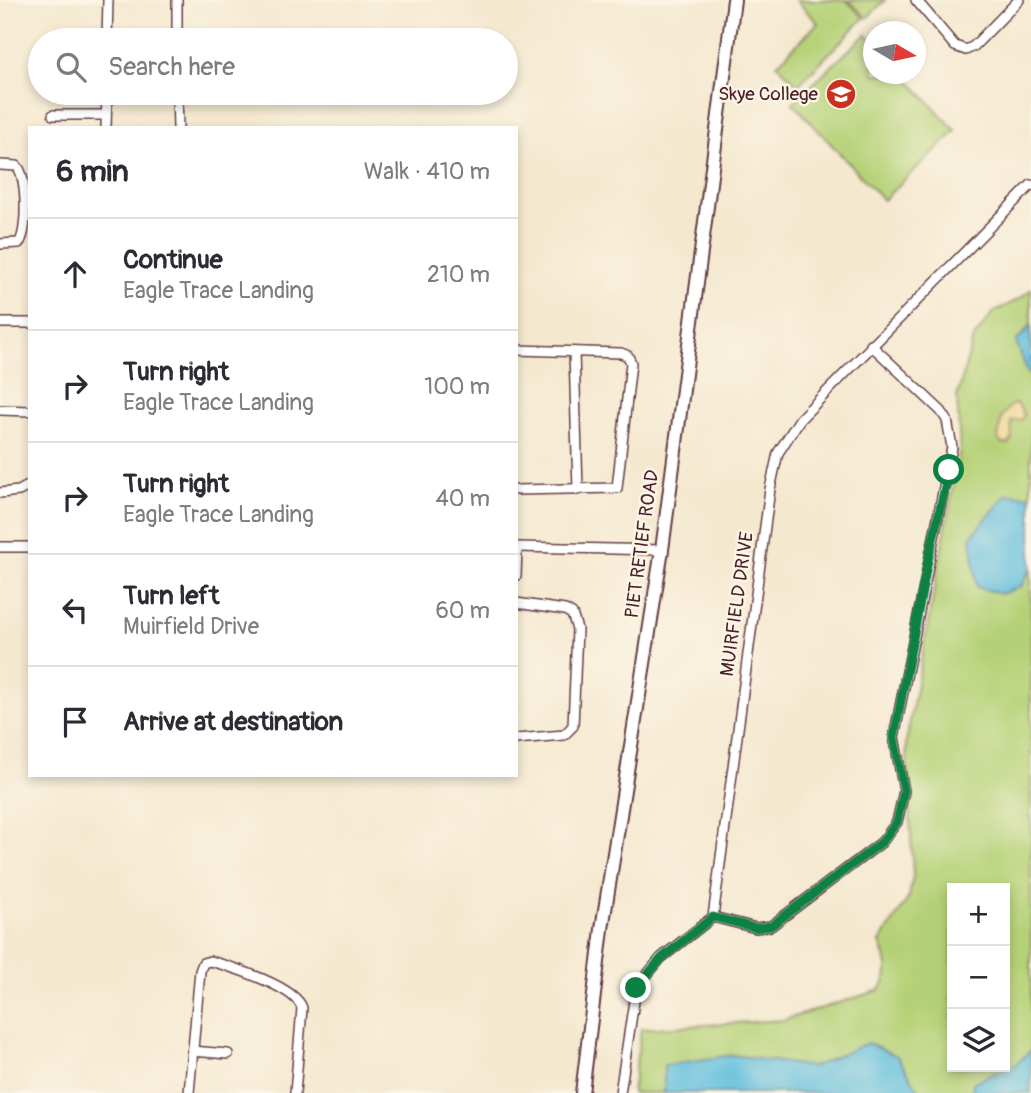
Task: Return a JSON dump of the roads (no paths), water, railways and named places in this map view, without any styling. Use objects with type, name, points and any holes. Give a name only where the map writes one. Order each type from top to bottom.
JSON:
[{"type":"street","points":[[107,28],[108,0]]},
{"type":"street","points":[[177,0],[177,28]]},
{"type":"street","name":"PIET RETIEF ROAD","points":[[582,1093],[602,929],[662,550],[734,0]]},
{"type":"street","points":[[916,0],[955,46],[966,50],[974,46],[1019,0]]},
{"type":"street","points":[[106,105],[106,126]]},
{"type":"street","points":[[177,105],[178,126]]},
{"type":"street","points":[[53,115],[106,115]]},
{"type":"street","points":[[0,165],[17,166],[23,174],[25,231],[19,243],[0,244]]},
{"type":"street","name":"MUIRFIELD DRIVE","points":[[713,917],[775,464],[785,440],[800,419],[871,345],[1031,185]]},
{"type":"street","points":[[0,323],[28,323]]},
{"type":"street","points":[[620,1093],[628,1030],[641,979],[662,958],[713,917],[756,928],[771,926],[882,842],[901,811],[904,791],[894,737],[952,447],[947,420],[941,411],[871,345]]},
{"type":"street","points":[[518,351],[621,354],[628,356],[631,363],[619,485],[615,489],[518,490]]},
{"type":"street","points":[[574,352],[578,490]]},
{"type":"street","points":[[0,410],[28,411]]},
{"type":"street","points":[[0,493],[19,491],[28,486]]},
{"type":"street","points":[[0,547],[28,547]]},
{"type":"street","points":[[518,547],[662,550]]},
{"type":"street","points":[[518,603],[565,610],[572,614],[577,629],[573,726],[564,735],[518,739]]},
{"type":"street","points":[[189,1093],[198,979],[203,963],[214,962],[286,990],[298,998],[302,1008],[295,1093]]},
{"type":"street","points":[[192,1051],[228,1054]]},
{"type":"water","points":[[1031,325],[1031,374],[1028,373],[1016,342]]},
{"type":"water","points":[[1007,494],[1031,496],[1031,568],[1021,587],[1001,594],[977,587],[971,537]]},
{"type":"water","points":[[867,1043],[897,1056],[921,1093],[664,1093],[664,1065],[733,1055],[813,1067]]},
{"type":"water","points":[[1031,1050],[1031,1093],[971,1093],[974,1082],[998,1072],[1010,1072],[1010,1067]]},
{"type":"place","name":"Skye College","points":[[841,94]]}]
